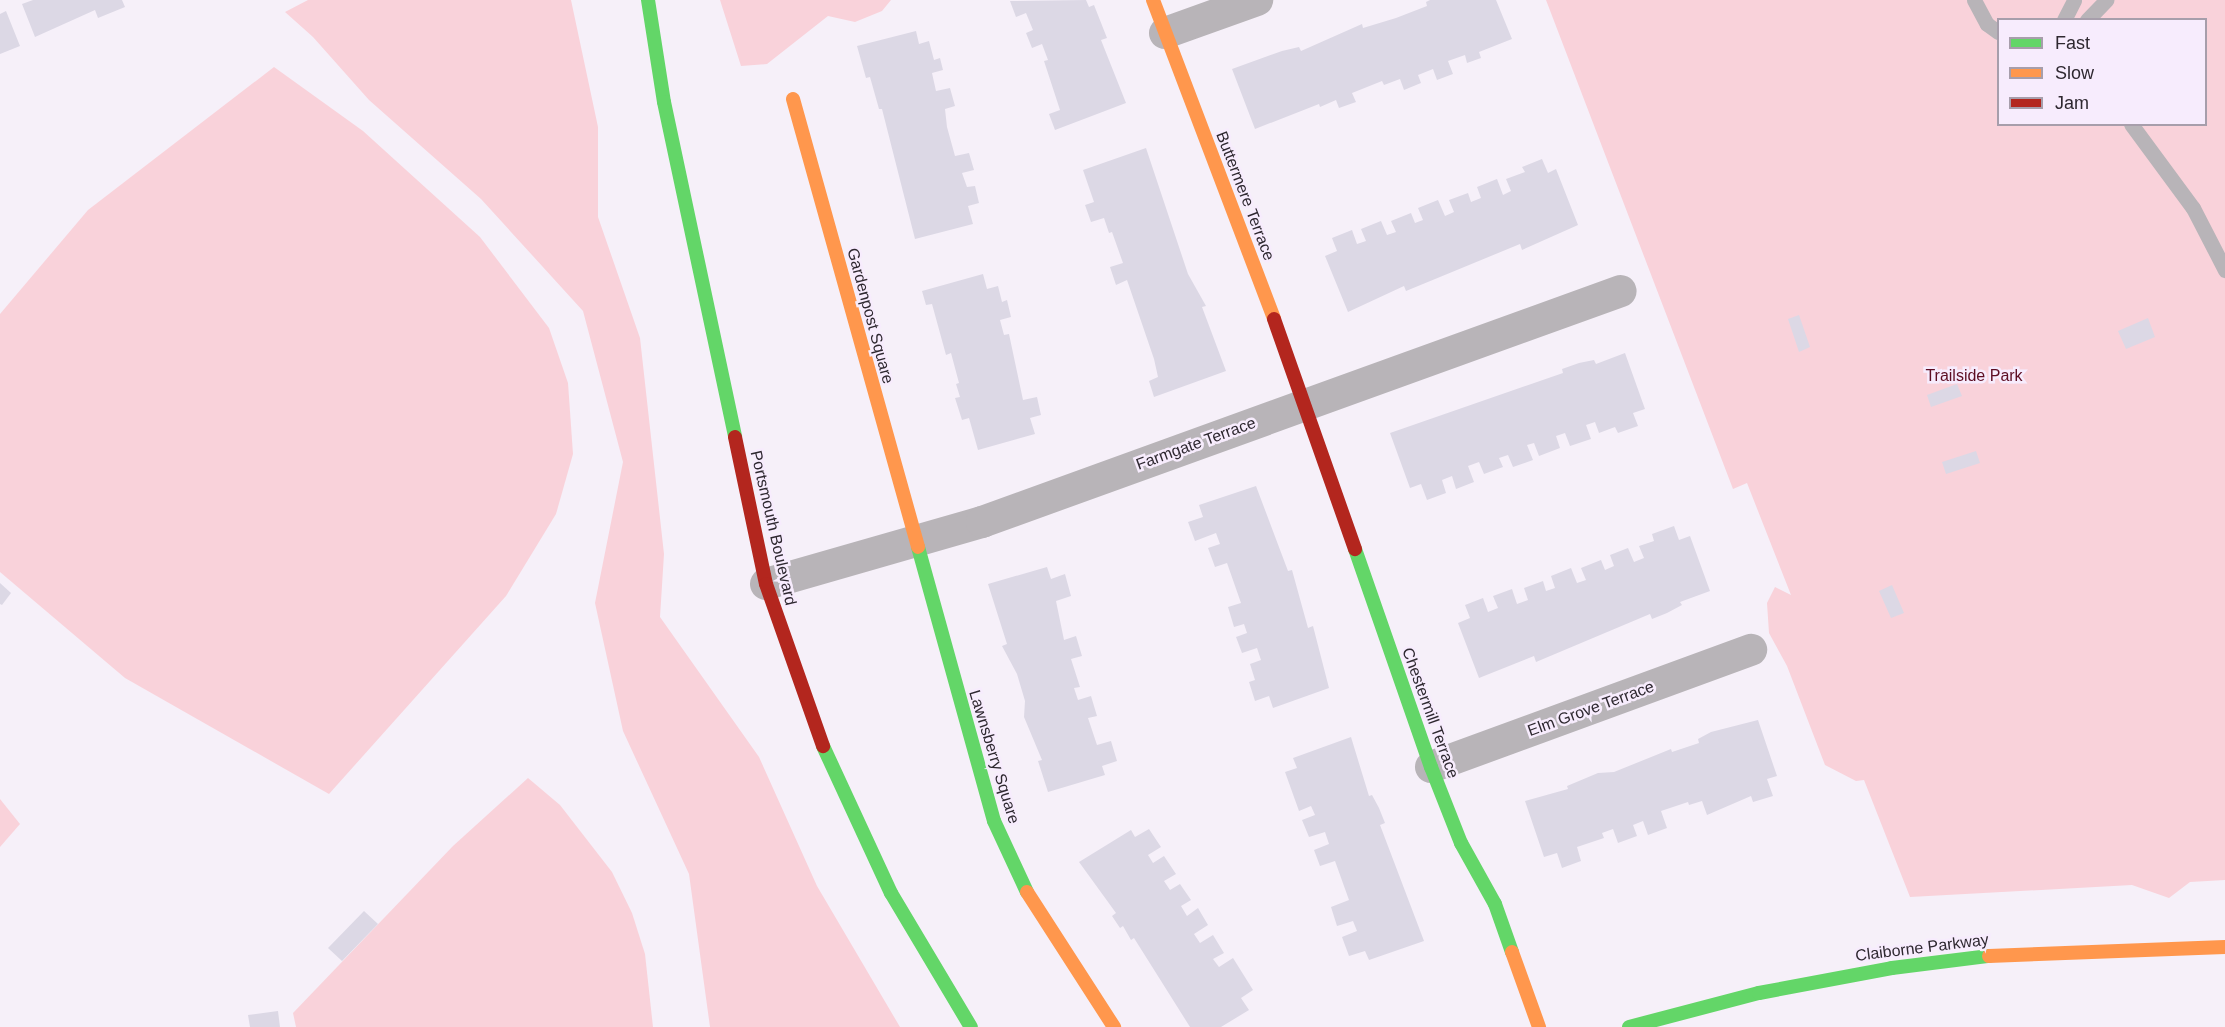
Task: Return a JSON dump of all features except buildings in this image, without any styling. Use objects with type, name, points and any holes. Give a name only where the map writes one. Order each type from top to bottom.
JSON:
[{"type":"street","name":"Portsmouth Boulevard","points":[[648,0],[664,102],[766,584],[797,681],[841,792],[891,894],[971,1027]]},
{"type":"street","name":"Buttermere Terrace","points":[[1153,0],[1274,319],[1302,406]]},
{"type":"street","points":[[1165,33],[1257,0]]},
{"type":"street","name":"Gardenpost Square","points":[[793,99],[914,543]]},
{"type":"street","name":"Farmgate Terrace","points":[[766,584],[982,522],[1621,291]]},
{"type":"street","name":"Chestermill Terrace","points":[[1302,406],[1431,767],[1461,843],[1495,904],[1539,1027]]},
{"type":"street","name":"Lawnsberry Square","points":[[914,543],[994,821],[1023,885],[1114,1027]]},
{"type":"street","name":"Elm Grove Terrace","points":[[1431,767],[1751,650]]},
{"type":"street","name":"Claiborne Parkway","points":[[1629,1027],[1759,993],[1892,968],[2000,955],[2225,947]]},
{"type":"lane","points":[[1974,0],[1987,24],[1997,31]]},
{"type":"lane","points":[[2065,18],[2074,0]]},
{"type":"lane","points":[[2089,18],[2106,0]]},
{"type":"lane","points":[[2132,126],[2193,208],[2225,270]]},
{"type":"green space","points":[[308,0],[571,0],[598,127],[598,217],[640,338],[664,554],[660,617],[759,757],[817,886],[900,1027],[710,1027],[689,874],[623,731],[595,603],[623,462],[583,311],[481,199],[369,100],[313,37],[285,12]]},
{"type":"green space","points":[[720,0],[891,0],[882,11],[855,22],[828,16],[767,64],[741,66]]},
{"type":"green space","name":"Trailside Park","points":[[1546,0],[2225,0],[2225,880],[2190,882],[2169,898],[2132,885],[1910,897],[1864,780],[1856,781],[1825,765],[1787,666],[1769,633],[1767,603],[1775,587],[1791,595],[1747,483],[1733,489]]},
{"type":"green space","points":[[274,67],[363,131],[480,237],[549,328],[568,383],[573,454],[556,514],[506,596],[329,794],[125,678],[0,572],[0,314],[88,210]]},
{"type":"green space","points":[[528,778],[560,805],[612,872],[632,913],[645,954],[653,1027],[296,1027],[293,1013],[453,846]]},
{"type":"green space","points":[[0,799],[20,824],[0,847]]},
{"type":"traffic: fast","points":[[648,0],[664,102],[735,437]]},
{"type":"traffic: fast","points":[[918,547],[994,821],[1027,892]]},
{"type":"traffic: fast","points":[[1355,549],[1431,767],[1461,843],[1495,904],[1512,952]]},
{"type":"traffic: fast","points":[[823,746],[891,893],[971,1027]]},
{"type":"traffic: fast","points":[[1629,1027],[1759,993],[1892,968],[1989,956]]},
{"type":"traffic: slow","points":[[1153,0],[1274,319]]},
{"type":"traffic: slow","points":[[793,99],[918,547]]},
{"type":"traffic: slow","points":[[1027,892],[1114,1027]]},
{"type":"traffic: slow","points":[[1989,956],[2225,947]]},
{"type":"traffic: slow","points":[[1512,952],[1539,1027]]},
{"type":"traffic: jam","points":[[1274,319],[1355,549]]},
{"type":"traffic: jam","points":[[735,437],[766,584],[823,746]]}]
